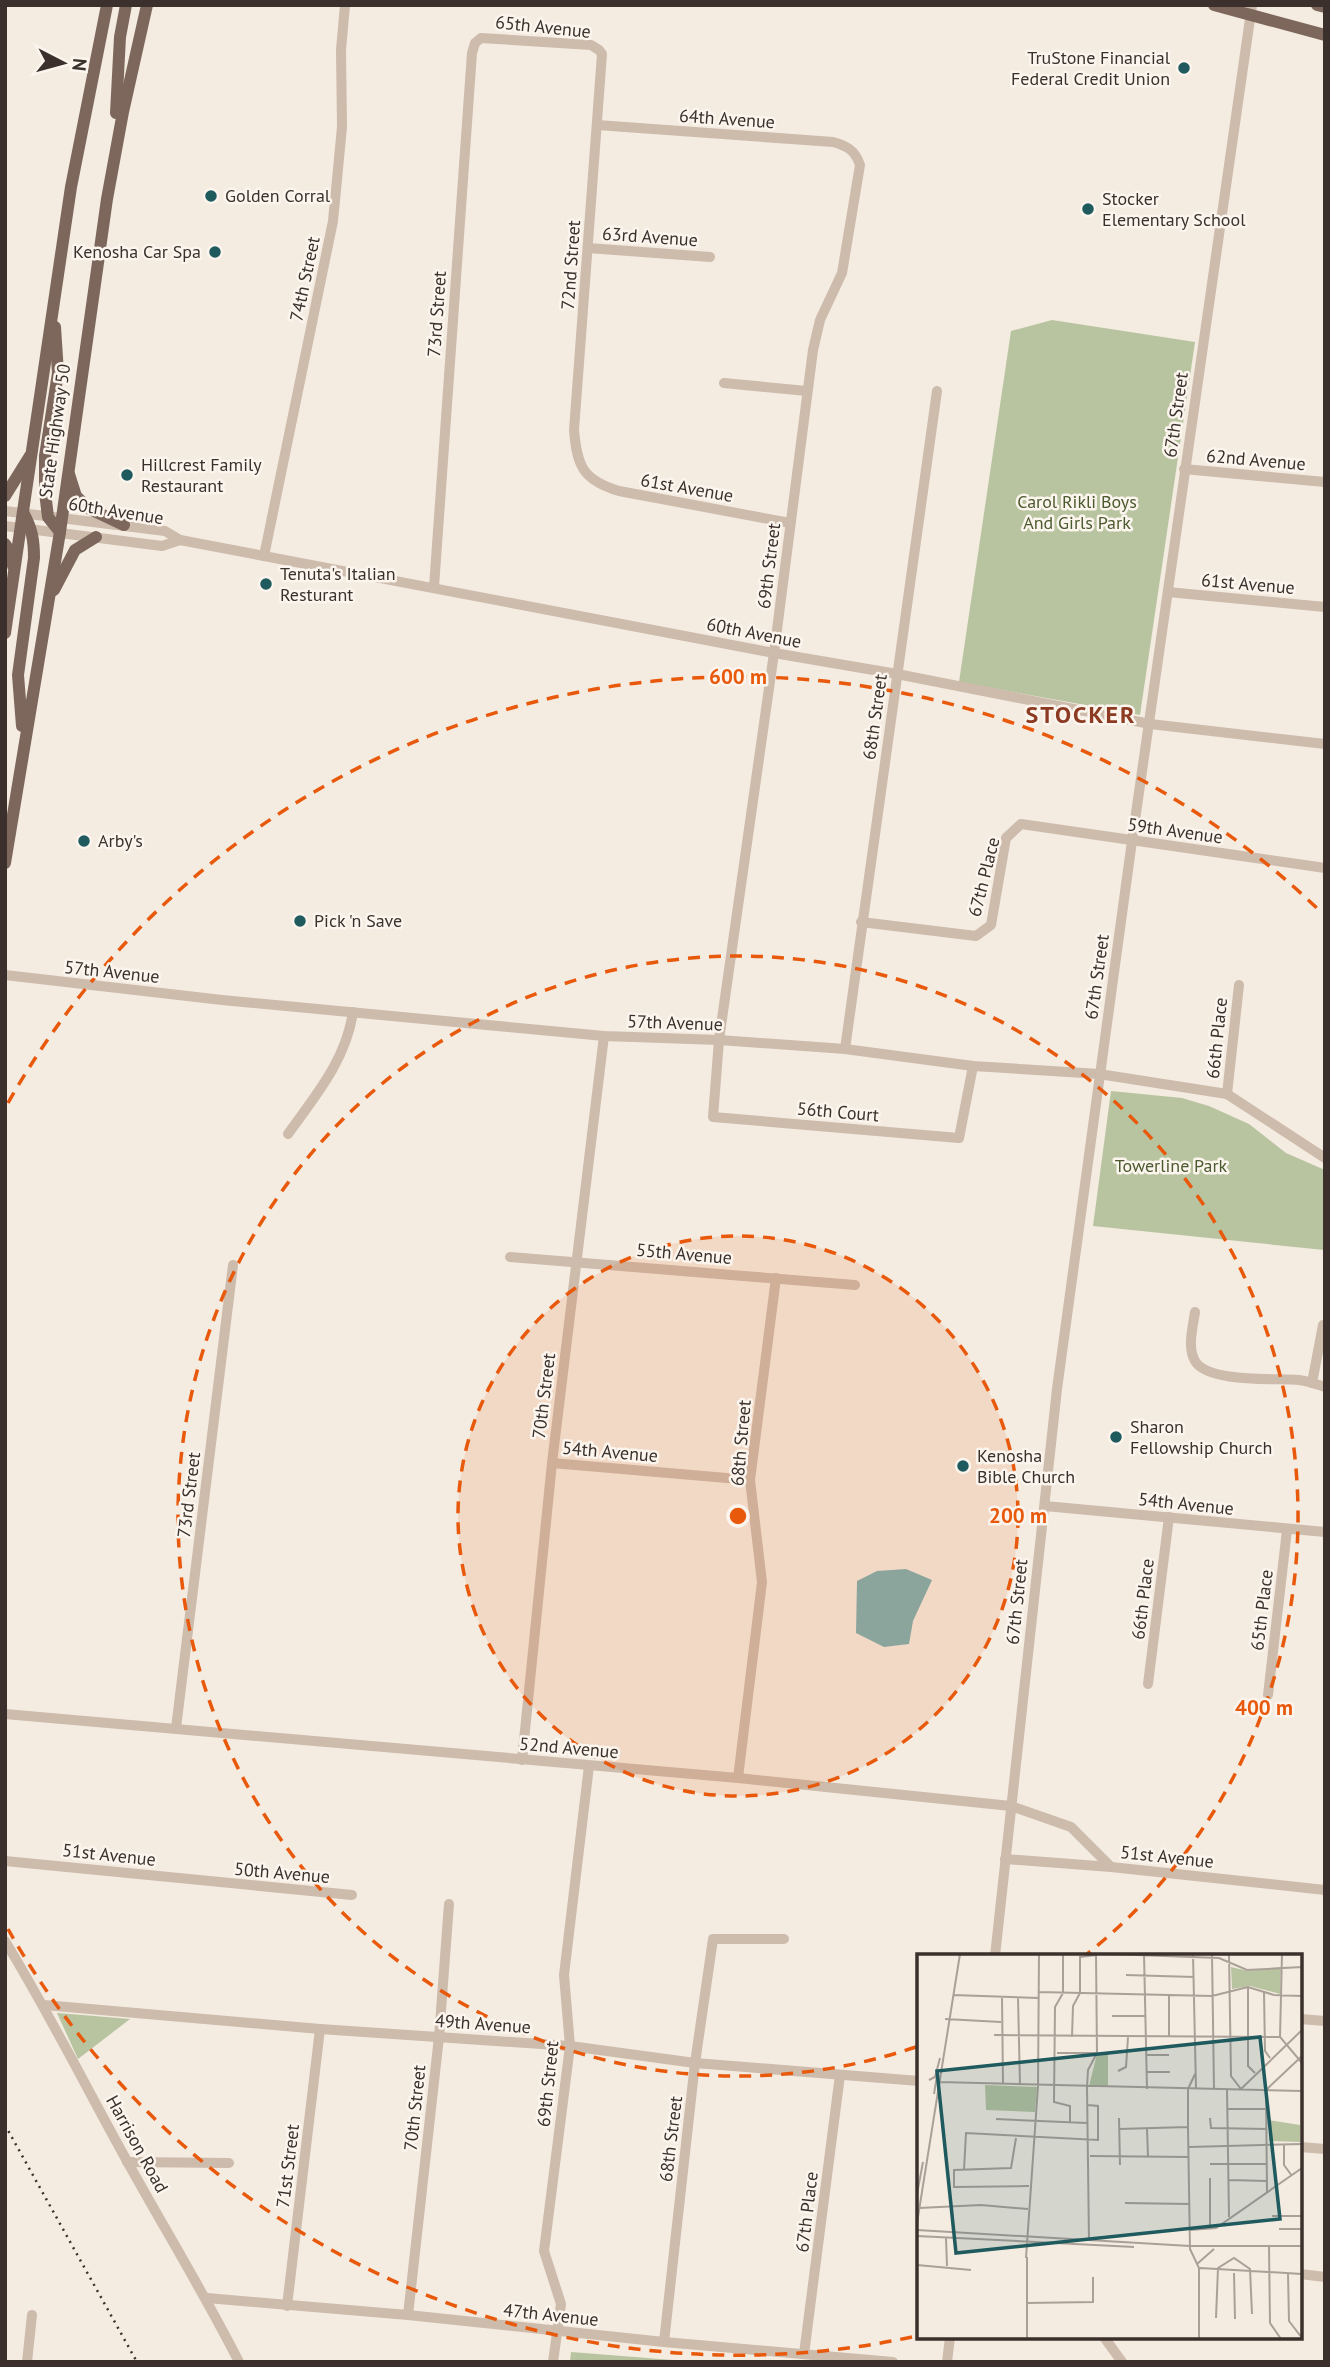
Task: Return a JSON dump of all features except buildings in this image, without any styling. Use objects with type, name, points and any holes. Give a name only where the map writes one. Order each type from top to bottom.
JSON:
[{"type":"main road","name":"State Highway 50","points":[[5,633],[14,574],[27,528],[23,513],[71,187],[107,5]]},
{"type":"main road","points":[[114,162],[120,37],[126,5]]},
{"type":"main road","name":"State Highway 50","points":[[55,517],[67,468],[114,162],[147,5]]},
{"type":"main road","points":[[1214,5],[1251,10],[1324,35]]},
{"type":"main road","points":[[1317,5],[1325,7]]},
{"type":"main road","points":[[5,863],[60,533],[44,492],[46,456],[58,373],[54,302]]},
{"type":"main road","points":[[5,496],[32,453]]},
{"type":"main road","points":[[67,468],[76,496],[88,508],[124,525]]},
{"type":"main road","points":[[23,747],[18,674],[34,558],[27,528]]},
{"type":"main road","points":[[46,610],[69,558],[75,550],[96,537]]},
{"type":"main road","points":[[5,544],[11,553],[14,574]]},
{"type":"street","name":"74th Street","points":[[264,556],[333,221],[342,127],[341,50],[345,5]]},
{"type":"street","name":"67th Street","points":[[995,1954],[1057,1389],[1099,1074],[1251,10]]},
{"type":"street","name":"65th Avenue","points":[[475,43],[488,37],[591,46],[599,50],[602,60]]},
{"type":"street","name":"73rd Street","points":[[434,587],[472,52],[475,43]]},
{"type":"street","name":"72nd Street","points":[[585,471],[578,462],[574,430],[602,60]]},
{"type":"street","name":"64th Avenue","points":[[597,125],[833,142],[845,145],[853,151]]},
{"type":"street","name":"69th Street","points":[[713,1117],[719,1040],[774,653],[807,391],[820,320],[842,273],[846,255],[860,165],[853,151]]},
{"type":"street","name":"63rd Avenue","points":[[588,248],[710,257]]},
{"type":"street","points":[[724,383],[807,391]]},
{"type":"street","name":"68th Street","points":[[845,1049],[937,390]]},
{"type":"street","name":"62nd Avenue","points":[[1184,470],[1325,482]]},
{"type":"street","name":"61st Avenue","points":[[585,471],[607,488],[790,523]]},
{"type":"street","name":"60th Avenue","points":[[5,512],[165,531],[180,540],[1150,724],[1325,744]]},
{"type":"street","name":"60th Avenue","points":[[5,526],[162,546],[180,540]]},
{"type":"street","name":"61st Avenue","points":[[1168,592],[1325,607]]},
{"type":"street","name":"67th Place","points":[[861,922],[976,936],[991,925],[1006,838],[1021,824]]},
{"type":"street","name":"59th Avenue","points":[[1021,824],[1325,868]]},
{"type":"street","name":"57th Avenue","points":[[5,975],[222,1000],[604,1036],[719,1040],[845,1049],[973,1066],[1099,1074],[1227,1094],[1325,1158]]},
{"type":"street","name":"66th Place","points":[[1227,1094],[1239,985]]},
{"type":"street","points":[[288,1134],[334,1068],[348,1041],[353,1012]]},
{"type":"street","name":"70th Street","points":[[522,1760],[552,1463],[604,1036]]},
{"type":"street","name":"56th Court","points":[[713,1117],[959,1138],[973,1066]]},
{"type":"street","name":"55th Avenue","points":[[510,1257],[855,1284]]},
{"type":"street","name":"73rd Street","points":[[176,1728],[233,1265]]},
{"type":"street","name":"68th Street","points":[[738,1778],[762,1582],[750,1480],[776,1278]]},
{"type":"street","points":[[1195,1312],[1192,1353],[1201,1367],[1224,1376],[1312,1383],[1325,1387]]},
{"type":"street","points":[[1312,1383],[1323,1325]]},
{"type":"street","name":"54th Avenue","points":[[552,1463],[750,1480]]},
{"type":"street","name":"54th Avenue","points":[[1045,1506],[1325,1532]]},
{"type":"street","name":"66th Place","points":[[1148,1684],[1169,1517]]},
{"type":"street","name":"65th Place","points":[[1268,1695],[1287,1530]]},
{"type":"street","name":"52nd Avenue","points":[[5,1714],[738,1778],[1011,1806],[1071,1827],[1111,1867]]},
{"type":"street","name":"69th Street","points":[[552,2362],[561,2304],[544,2251],[570,2046],[564,1975],[589,1766]]},
{"type":"street","name":"51st Avenue","points":[[1005,1859],[1111,1867],[1325,1890]]},
{"type":"street","name":"51st Avenue","points":[[5,1861],[210,1881]]},
{"type":"street","name":"50th Avenue","points":[[210,1881],[352,1895]]},
{"type":"street","name":"70th Street","points":[[408,2315],[439,2037],[449,1904]]},
{"type":"street","name":"68th Street","points":[[664,2342],[695,2063],[713,1939],[785,1939]]},
{"type":"street","name":"Harrison Road","points":[[5,1941],[44,2005],[127,2162],[207,2298],[239,2362]]},
{"type":"street","name":"49th Avenue","points":[[44,2005],[320,2029],[570,2046],[695,2063],[917,2081]]},
{"type":"street","points":[[1302,2019],[1325,2021]]},
{"type":"street","name":"71st Street","points":[[287,2306],[320,2029]]},
{"type":"street","name":"67th Place","points":[[804,2354],[840,2075]]},
{"type":"street","points":[[1302,2147],[1325,2149]]},
{"type":"street","points":[[127,2162],[229,2163]]},
{"type":"street","points":[[1302,2274],[1325,2277]]},
{"type":"street","name":"47th Avenue","points":[[207,2298],[893,2362]]},
{"type":"street","points":[[27,2362],[32,2315]]},
{"type":"street","points":[[947,2362],[950,2339]]},
{"type":"street","points":[[1105,2339],[1122,2362]]},
{"type":"green space","name":"Carol Rikli Boys And Girls Park","points":[[1052,320],[1195,342],[1140,715],[959,682],[1011,331]]},
{"type":"green space","name":"Towerline Park","points":[[1111,1091],[1182,1098],[1209,1106],[1249,1124],[1286,1153],[1325,1170],[1324,1250],[1093,1226]]},
{"type":"green space","points":[[58,2013],[130,2019],[78,2059]]},
{"type":"green space","points":[[571,2352],[698,2362],[570,2362]]},
{"type":"water","points":[[906,1569],[932,1580],[913,1621],[909,1644],[884,1647],[856,1633],[857,1581],[877,1571]]},
{"type":"railway","points":[[5,2125],[137,2362]]},
{"type":"place","name":"TruStone Financial Federal Credit Union","points":[[1184,68]]},
{"type":"place","name":"Golden Corral","points":[[211,196]]},
{"type":"place","name":"Stocker Elementary School","points":[[1088,209]]},
{"type":"place","name":"Kenosha Car Spa","points":[[215,252]]},
{"type":"place","name":"Hillcrest Family Restaurant","points":[[127,475]]},
{"type":"place","name":"Tenuta's Italian Resturant","points":[[266,584]]},
{"type":"place","name":"Arby's","points":[[84,841]]},
{"type":"place","name":"Pick 'n Save","points":[[300,921]]},
{"type":"place","name":"Sharon Fellowship Church","points":[[1116,1437]]},
{"type":"place","name":"Kenosha Bible Church","points":[[963,1466]]},
{"type":"district","name":"STOCKER","points":[[1081,715]]}]
